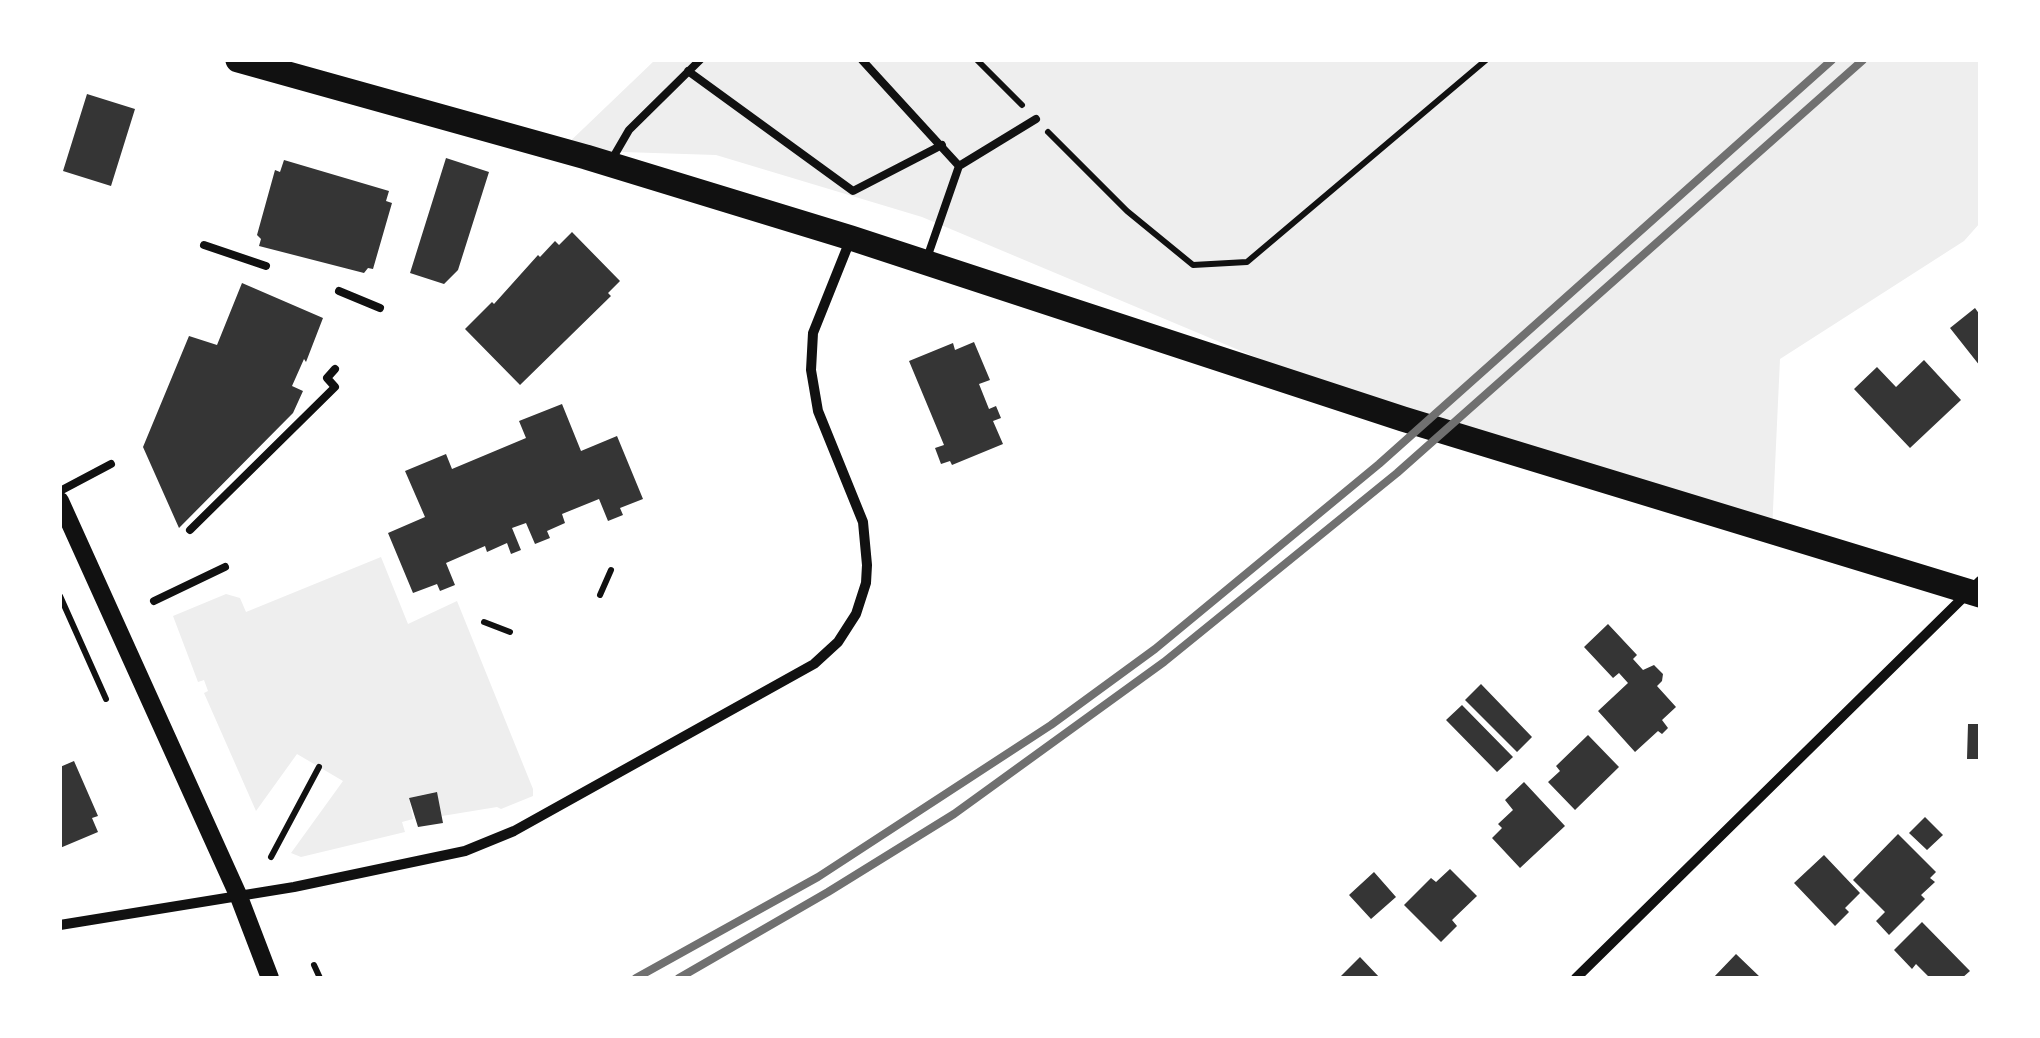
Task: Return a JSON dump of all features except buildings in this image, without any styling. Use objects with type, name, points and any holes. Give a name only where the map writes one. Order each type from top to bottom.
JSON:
[{"type":"main road","points":[[238,60],[609,164],[851,238],[1403,419],[1976,589]]},
{"type":"street","points":[[60,925],[239,897],[465,851],[514,831],[814,664],[838,642],[856,614],[866,583],[868,554],[863,522],[818,411],[811,370],[813,333],[851,238]]},
{"type":"street","points":[[60,500],[239,897],[270,978]]},
{"type":"street","points":[[1576,978],[1976,589]]},
{"type":"lane","points":[[609,164],[628,130],[700,60]]},
{"type":"lane","points":[[862,60],[959,166]]},
{"type":"lane","points":[[688,71],[853,191],[942,146]]},
{"type":"lane","points":[[925,262],[959,166],[1036,120]]},
{"type":"lane","points":[[204,245],[266,266]]},
{"type":"lane","points":[[340,291],[380,308]]},
{"type":"lane","points":[[190,530],[335,387],[328,378],[335,369]]},
{"type":"lane","points":[[60,500],[111,464]]},
{"type":"lane","points":[[154,602],[225,566]]},
{"type":"path","points":[[977,60],[1127,211],[1192,265],[1246,262],[1486,60]]},
{"type":"path","points":[[600,595],[611,570]]},
{"type":"path","points":[[60,596],[106,699]]},
{"type":"path","points":[[484,622],[510,632]]},
{"type":"path","points":[[271,856],[319,767]]},
{"type":"path","points":[[314,966],[320,978]]},
{"type":"shaded area","points":[[655,60],[1980,60],[1980,223],[1964,241],[1780,359],[1772,531],[1403,419],[922,217],[716,155],[561,150]]},
{"type":"shaded area","points":[[381,557],[408,624],[457,601],[533,796],[501,809],[442,816],[436,792],[409,798],[413,819],[402,822],[405,832],[301,857],[291,853],[343,781],[297,754],[256,811],[204,693],[208,691],[204,680],[198,682],[173,616],[226,594],[240,598],[246,612]]},
{"type":"railway","points":[[636,978],[818,877],[1051,725],[1155,649],[1379,464],[1832,60]]},
{"type":"railway","points":[[679,978],[954,814],[1164,662],[1397,473],[1863,60]]}]
